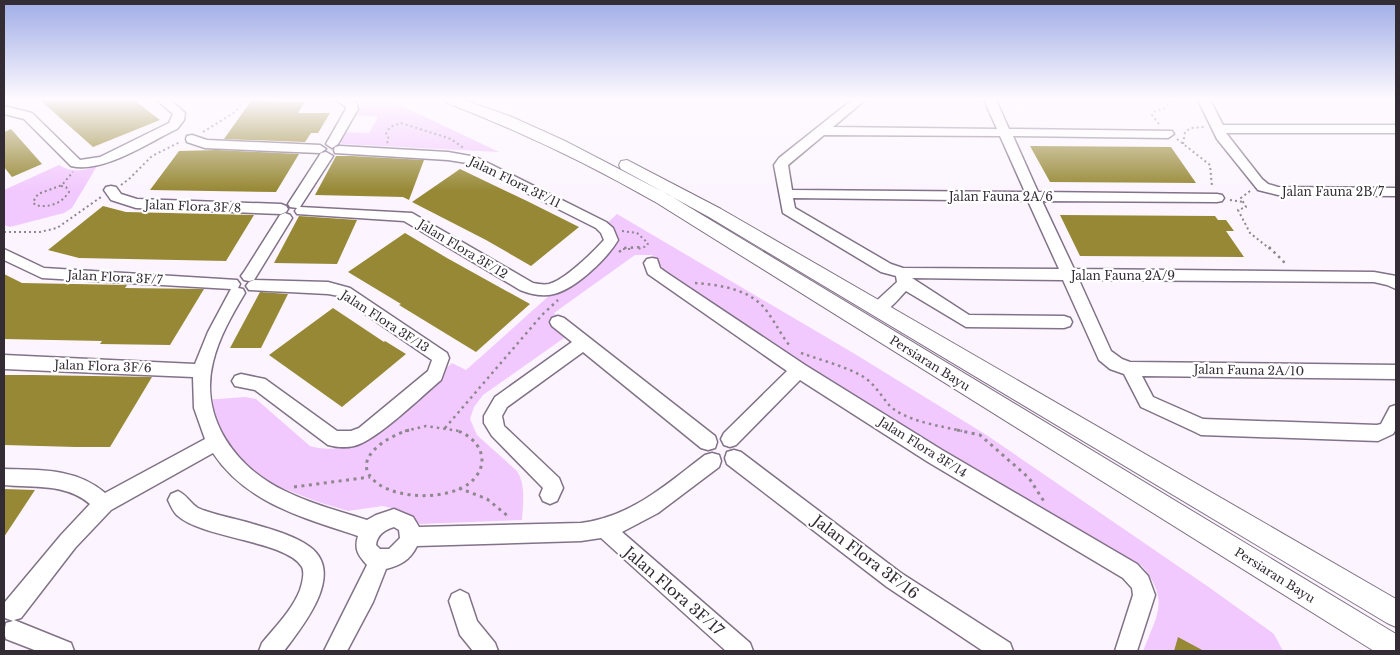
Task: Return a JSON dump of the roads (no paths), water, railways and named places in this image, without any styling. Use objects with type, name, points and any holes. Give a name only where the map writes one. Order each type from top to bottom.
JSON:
[{"type":"main road","name":"Persiaran Bayu","points":[[531,131],[579,154],[703,223],[1396,649]]},
{"type":"main road","name":"Persiaran Bayu","points":[[558,131],[674,190],[1396,614]]},
{"type":"main road","points":[[1361,595],[1396,600]]},
{"type":"main road","points":[[1347,619],[1371,651]]},
{"type":"street","points":[[43,131],[76,163],[80,164],[103,160],[163,131]]},
{"type":"street","points":[[340,131],[298,207],[283,214],[247,291],[234,288],[202,371],[202,406],[216,442],[239,472],[265,490],[300,506],[370,531]]},
{"type":"street","points":[[1064,322],[966,321],[904,278],[789,212],[781,165],[820,131],[1168,134]]},
{"type":"street","name":"Jalan Fauna 2B/7","points":[[1219,131],[1223,139],[1257,182],[1266,188],[1288,192],[1396,192]]},
{"type":"street","points":[[1004,132],[1069,274]]},
{"type":"street","name":"Jalan Flora 3F/11","points":[[192,139],[205,144],[369,151],[471,160],[605,228],[610,240],[584,266]]},
{"type":"street","name":"Jalan Flora 3F/8","points":[[111,190],[116,198],[136,203],[283,214]]},
{"type":"street","name":"Jalan Fauna 2A/6","points":[[786,194],[1217,198]]},
{"type":"street","name":"Jalan Flora 3F/12","points":[[298,207],[407,216],[530,288],[546,290],[556,288],[584,266]]},
{"type":"street","name":"Jalan Flora 3F/7","points":[[4,254],[42,273],[234,288]]},
{"type":"street","name":"Jalan Flora 3F/14","points":[[652,263],[653,270],[672,284],[800,361],[935,456],[1058,529],[1118,562],[1130,571],[1141,583],[1144,595],[1126,651]]},
{"type":"street","name":"Jalan Fauna 2A/9","points":[[904,278],[1069,274],[1374,277],[1394,282]]},
{"type":"street","name":"Jalan Fauna 2A/10","points":[[1069,274],[1105,355],[1116,364],[1130,369],[1396,372]]},
{"type":"street","points":[[878,309],[904,278]]},
{"type":"street","name":"Jalan Flora 3F/13","points":[[241,381],[259,384],[334,439],[353,439],[365,433],[435,375],[441,358],[337,289],[252,281]]},
{"type":"street","points":[[558,322],[724,463],[732,448],[800,361]]},
{"type":"street","points":[[550,495],[553,488],[552,484],[498,431],[492,422],[493,413],[500,402],[583,343]]},
{"type":"street","name":"Jalan Flora 3F/6","points":[[4,362],[202,371]]},
{"type":"street","points":[[1130,369],[1147,402],[1201,427],[1378,432],[1387,429],[1396,412]]},
{"type":"street","points":[[411,537],[594,531],[606,529],[636,516],[710,451],[718,436],[732,448]]},
{"type":"street","points":[[63,651],[9,623],[66,544],[104,504],[216,442]]},
{"type":"street","name":"Jalan Flora 3F/16","points":[[732,448],[894,580],[1002,651]]},
{"type":"street","points":[[4,478],[43,479],[74,484],[83,488],[104,504]]},
{"type":"street","points":[[178,500],[179,505],[192,516],[287,545],[303,553],[310,561],[314,572],[307,600],[270,651]]},
{"type":"street","points":[[394,518],[405,522],[409,526],[411,537],[407,547],[398,556],[380,560],[374,558],[366,549],[365,543],[370,531],[381,522],[394,518]]},
{"type":"street","name":"Jalan Flora 3F/17","points":[[606,529],[618,542],[742,651]]},
{"type":"street","points":[[335,651],[365,595],[380,560]]},
{"type":"street","points":[[460,601],[468,627],[486,651]]}]
